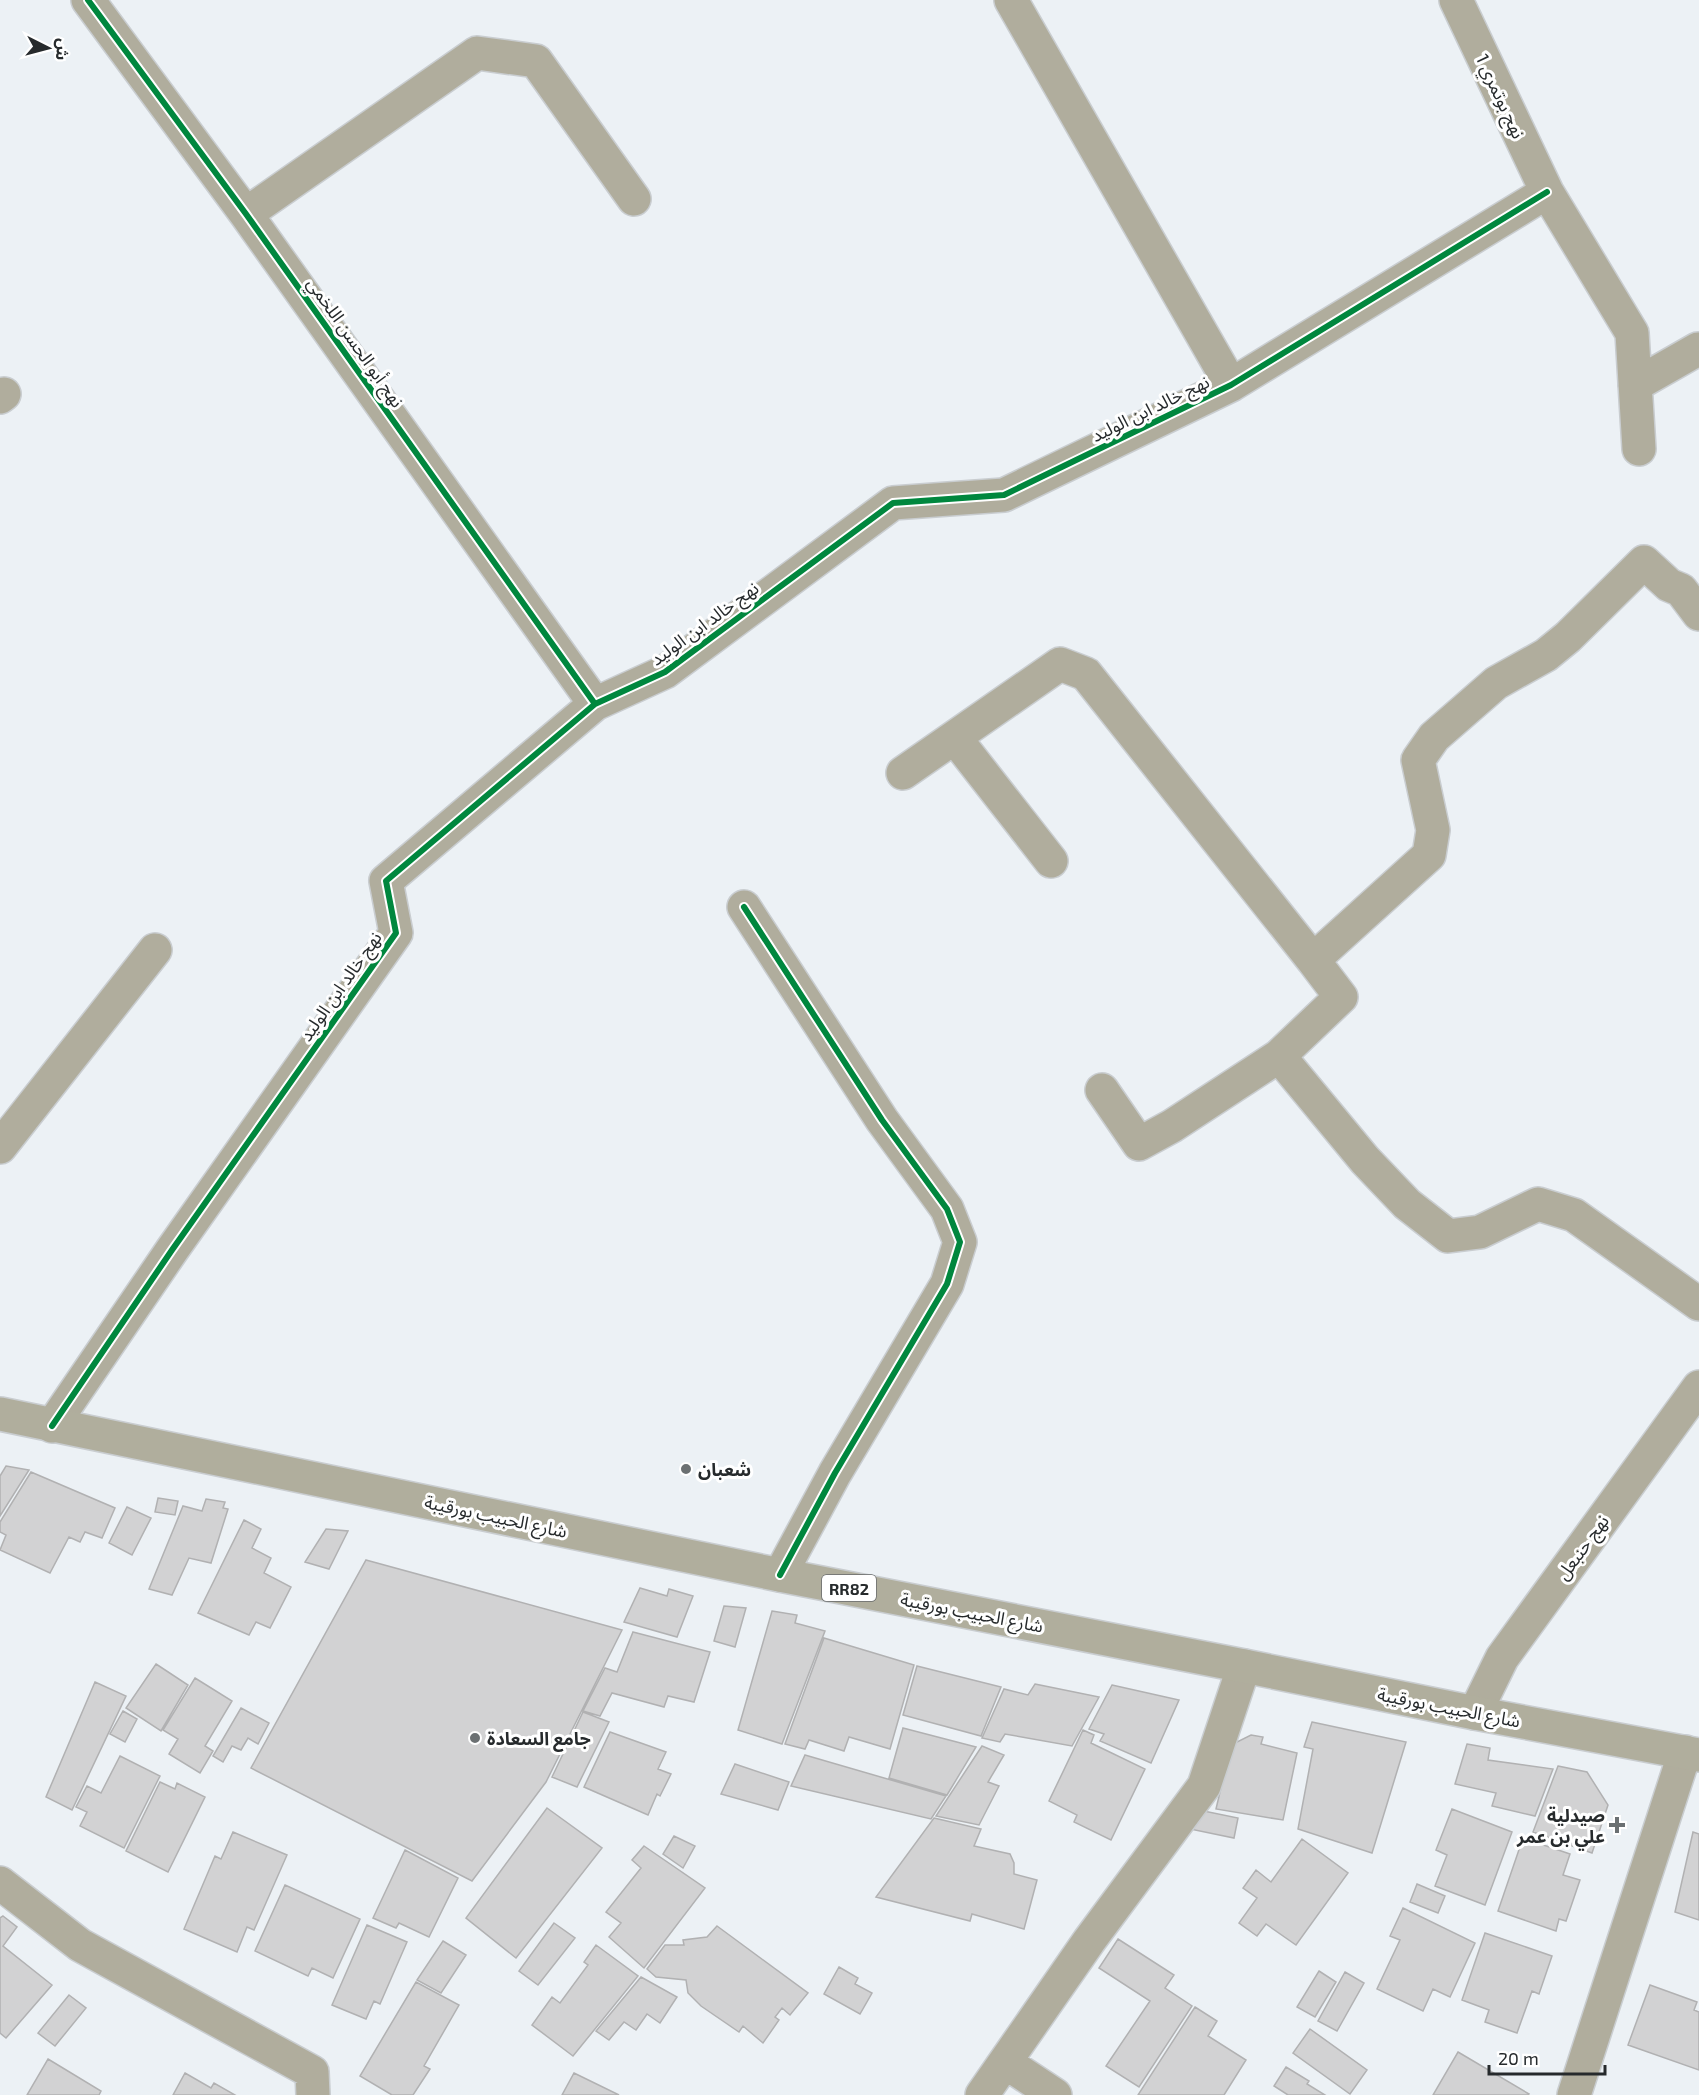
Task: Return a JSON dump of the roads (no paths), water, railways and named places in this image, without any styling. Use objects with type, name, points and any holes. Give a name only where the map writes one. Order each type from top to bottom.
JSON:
[{"type":"main road","name":"شارع الحبيب بورقيبة","points":[[0,1414],[780,1575],[1475,1713],[1692,1753]]},
{"type":"street","name":"نهج أبو الحسن اللخمي","points":[[88,0],[246,214],[595,704]]},
{"type":"street","points":[[1011,0],[1231,385]]},
{"type":"street","name":"نهج بوتمري 1","points":[[1456,0],[1547,192],[1632,333],[1639,449]]},
{"type":"street","points":[[246,214],[477,53],[536,61],[633,199]]},
{"type":"street","name":"نهج خالد ابن الوليد","points":[[52,1425],[172,1250],[396,933],[386,881],[595,704],[665,672],[893,503],[1004,495],[1231,385],[1547,192]]},
{"type":"street","points":[[1635,385],[1698,348],[1699,350]]},
{"type":"street","points":[[1313,960],[1429,855],[1432,830],[1418,760],[1434,737],[1496,683],[1546,655],[1568,637],[1644,562],[1669,585],[1681,590],[1699,614]]},
{"type":"street","points":[[903,773],[1060,664],[1086,674],[1341,997],[1279,1056],[1172,1126],[1139,1144],[1102,1090]]},
{"type":"street","points":[[955,738],[1051,861]]},
{"type":"street","points":[[744,907],[882,1120],[947,1209],[960,1242],[947,1284],[835,1473],[780,1575]]},
{"type":"street","points":[[0,1147],[155,950]]},
{"type":"street","points":[[1279,1056],[1365,1160],[1407,1204],[1448,1236],[1480,1232],[1538,1204],[1574,1215],[1699,1304]]},
{"type":"street","name":"نهج حنبعل","points":[[1475,1713],[1502,1658],[1699,1387]]},
{"type":"street","points":[[982,2095],[1089,1941],[1204,1786],[1244,1666]]},
{"type":"street","points":[[1574,2095],[1692,1753]]},
{"type":"street","points":[[0,1884],[80,1945],[312,2072],[313,2095]]},
{"type":"street","points":[[1005,2062],[1055,2095]]},
{"type":"place","name":"شعبان","points":[[686,1469]]},
{"type":"place","name":"جامع السعادة","points":[[475,1738]]},
{"type":"place","name":"صيدلية علي بن عمر","points":[[1617,1825]]}]
